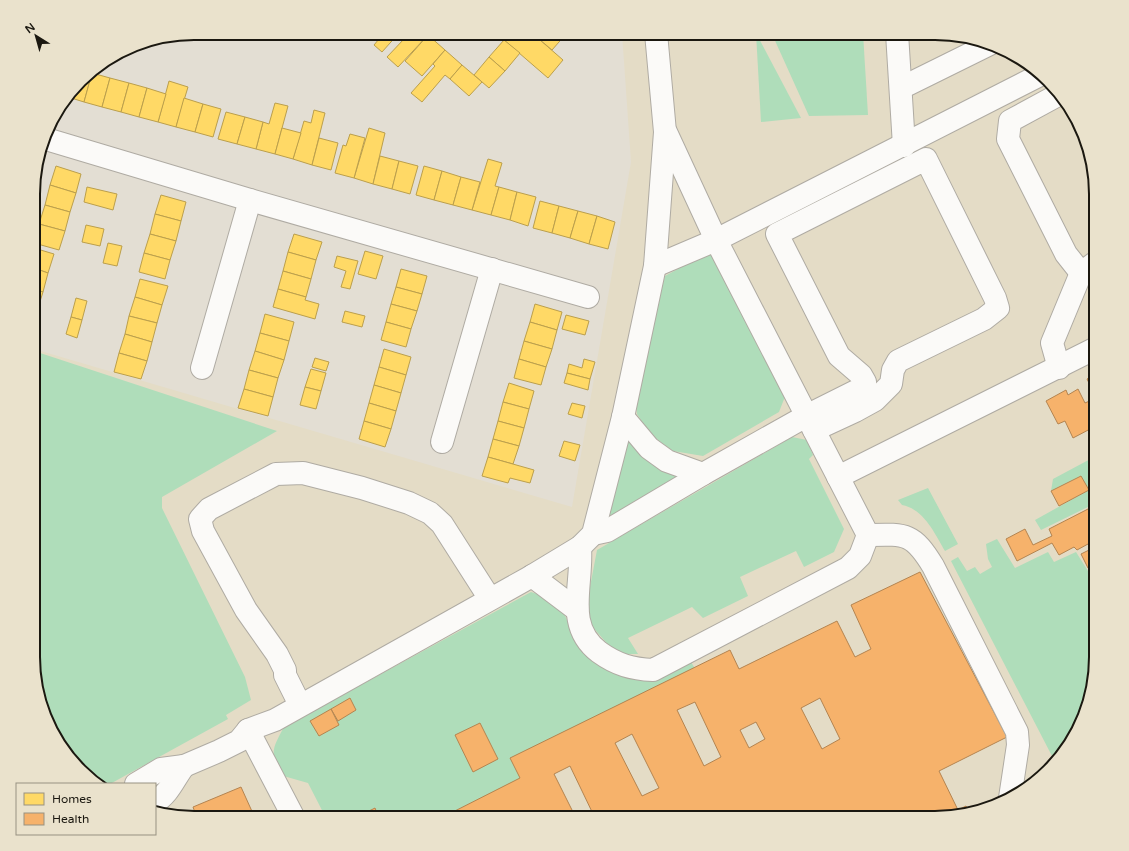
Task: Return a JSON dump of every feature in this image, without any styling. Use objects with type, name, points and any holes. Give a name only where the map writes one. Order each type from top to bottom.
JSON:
[{"type":"street","points":[[657,40],[665,132],[655,266],[623,416],[582,562],[577,610],[579,627],[589,644],[610,660],[630,668],[653,670],[848,568],[860,556],[868,535],[716,240],[665,132]]},
{"type":"street","points":[[897,40],[904,146]]},
{"type":"street","points":[[900,88],[983,48]]},
{"type":"street","points":[[655,266],[716,240],[904,146],[1035,77]]},
{"type":"street","points":[[1054,97],[1010,121],[1008,139],[1066,254],[1089,268],[1052,343],[1059,368]]},
{"type":"street","points":[[50,140],[250,200],[588,297]]},
{"type":"street","points":[[156,787],[180,772],[239,741],[248,730],[275,720],[490,598],[532,576],[587,540],[607,531],[703,474],[808,416],[862,388],[865,382],[861,375],[839,356],[777,234],[926,159],[995,298],[998,308],[984,318],[898,361],[893,370],[891,384],[874,400],[856,411],[808,416]]},
{"type":"street","points":[[202,368],[250,200]]},
{"type":"street","points":[[442,442],[492,270]]},
{"type":"street","points":[[838,477],[1089,352]]},
{"type":"street","points":[[623,416],[649,448],[666,461],[703,474]]},
{"type":"street","points":[[305,703],[292,672],[285,670],[277,654],[246,610],[203,531],[200,519],[209,508],[276,474],[303,473],[369,490],[409,503],[430,513],[442,524],[490,598]]},
{"type":"street","points":[[868,535],[904,536],[913,540],[921,546],[933,566],[1017,732],[1018,745],[1011,790]]},
{"type":"street","points":[[532,576],[577,610]]},
{"type":"street","points":[[248,730],[290,811]]},
{"type":"street","points":[[138,783],[161,769],[180,772]]},
{"type":"street","points":[[156,801],[162,798],[170,789],[180,772]]},
{"type":"shaded area","points":[[622,40],[955,41],[984,48],[1012,61],[1036,78],[1057,100],[1073,126],[1081,145],[1089,184],[1089,667],[1084,697],[1073,725],[1057,751],[1044,766],[1029,779],[1003,795],[975,806],[945,811],[184,811],[156,806],[156,783],[106,783],[85,766],[72,751],[56,725],[45,697],[41,677],[40,351],[572,507],[631,162]]},
{"type":"green space","points":[[756,40],[760,40],[801,118],[761,122]]},
{"type":"green space","points":[[775,40],[863,40],[868,115],[809,116]]},
{"type":"green space","points":[[711,251],[786,394],[779,412],[703,456],[673,451],[650,434],[637,414],[635,393],[665,276]]},
{"type":"green space","points":[[40,353],[277,431],[162,497],[162,508],[245,677],[251,700],[226,715],[228,719],[112,783],[106,783],[85,766],[72,751],[56,725],[45,697],[40,667]]},
{"type":"green space","points":[[627,432],[656,465],[677,477],[607,518]]},
{"type":"green space","points":[[792,437],[807,440],[813,455],[809,459],[844,529],[834,552],[804,567],[796,551],[740,577],[748,596],[703,618],[692,607],[628,638],[638,654],[625,654],[611,648],[589,623],[586,608],[597,550]]},
{"type":"green space","points":[[1089,460],[1089,490],[1081,476],[1051,491],[1053,479]]},
{"type":"green space","points":[[928,488],[958,544],[945,551],[933,530],[923,517],[910,507],[902,505],[898,500]]},
{"type":"green space","points":[[1089,490],[1089,506],[1041,530],[1035,520]]},
{"type":"green space","points":[[997,539],[1015,568],[1048,552],[1054,562],[1076,552],[1089,570],[1088,677],[1084,697],[1073,725],[1052,757],[951,561],[958,557],[967,571],[975,567],[980,574],[992,567],[988,559],[986,544]]},
{"type":"green space","points":[[531,592],[543,596],[561,607],[577,642],[593,661],[611,672],[631,677],[689,659],[696,670],[524,781],[463,811],[322,811],[308,783],[280,775],[275,761],[274,751],[284,727]]},
{"type":"building: Homes","points":[[378,40],[393,40],[382,52],[374,45]]},
{"type":"building: Homes","points":[[403,40],[423,40],[398,67],[387,57]]},
{"type":"building: Homes","points":[[424,40],[434,40],[445,50],[422,76],[405,61]]},
{"type":"building: Homes","points":[[504,40],[540,40],[563,60],[548,78]]},
{"type":"building: Homes","points":[[504,40],[520,53],[505,71],[489,57]]},
{"type":"building: Homes","points":[[540,40],[561,40],[552,50]]},
{"type":"building: Homes","points":[[445,50],[462,65],[450,79],[445,75],[422,102],[411,93],[435,66],[433,64]]},
{"type":"building: Homes","points":[[489,57],[505,71],[489,88],[474,75]]},
{"type":"building: Homes","points":[[462,65],[482,82],[469,96],[450,79]]},
{"type":"building: Homes","points":[[97,74],[110,78],[102,107],[84,102],[90,81]]},
{"type":"building: Homes","points":[[110,78],[129,83],[121,112],[102,107]]},
{"type":"building: Homes","points":[[90,81],[84,102],[73,99]]},
{"type":"building: Homes","points":[[169,81],[188,87],[176,127],[158,122]]},
{"type":"building: Homes","points":[[129,83],[147,88],[139,117],[121,112]]},
{"type":"building: Homes","points":[[147,88],[166,94],[158,122],[139,117]]},
{"type":"building: Homes","points":[[184,98],[203,104],[195,132],[176,127]]},
{"type":"building: Homes","points":[[275,103],[288,106],[275,154],[256,149],[263,122],[269,124]]},
{"type":"building: Homes","points":[[203,104],[221,109],[213,137],[195,132]]},
{"type":"building: Homes","points":[[314,110],[325,113],[312,165],[293,159],[304,121],[311,123]]},
{"type":"building: Homes","points":[[226,112],[245,117],[237,144],[218,139]]},
{"type":"building: Homes","points":[[245,117],[263,122],[256,149],[237,144]]},
{"type":"building: Homes","points":[[282,128],[301,133],[293,159],[275,154]]},
{"type":"building: Homes","points":[[369,128],[385,133],[373,184],[354,178]]},
{"type":"building: Homes","points":[[350,134],[365,138],[354,178],[335,173],[343,145],[346,146]]},
{"type":"building: Homes","points":[[319,138],[338,143],[331,170],[312,165]]},
{"type":"building: Homes","points":[[380,156],[399,161],[392,189],[373,184]]},
{"type":"building: Homes","points":[[488,159],[502,163],[495,186],[499,187],[491,215],[472,210]]},
{"type":"building: Homes","points":[[399,161],[418,166],[410,194],[392,189]]},
{"type":"building: Homes","points":[[56,166],[81,174],[76,193],[50,185]]},
{"type":"building: Homes","points":[[424,166],[442,171],[434,200],[416,195]]},
{"type":"building: Homes","points":[[442,171],[461,177],[453,205],[434,200]]},
{"type":"building: Homes","points":[[461,177],[480,182],[472,210],[453,205]]},
{"type":"building: Homes","points":[[50,185],[76,193],[70,212],[45,205]]},
{"type":"building: Homes","points":[[87,187],[117,194],[113,210],[84,202]]},
{"type":"building: Homes","points":[[499,187],[517,192],[510,220],[491,215]]},
{"type":"building: Homes","points":[[517,192],[536,197],[528,226],[510,220]]},
{"type":"building: Homes","points":[[161,195],[186,202],[181,221],[155,214]]},
{"type":"building: Homes","points":[[540,201],[559,206],[552,233],[533,228]]},
{"type":"building: Homes","points":[[45,205],[70,212],[65,231],[40,224]]},
{"type":"building: Homes","points":[[559,206],[578,211],[570,238],[552,233]]},
{"type":"building: Homes","points":[[578,211],[597,216],[589,244],[570,238]]},
{"type":"building: Homes","points":[[155,214],[181,221],[176,241],[150,234]]},
{"type":"building: Homes","points":[[597,216],[615,222],[608,249],[589,244]]},
{"type":"building: Homes","points":[[40,224],[65,231],[59,250],[40,245]]},
{"type":"building: Homes","points":[[86,225],[104,229],[100,246],[82,242]]},
{"type":"building: Homes","points":[[150,234],[176,241],[170,260],[144,253]]},
{"type":"building: Homes","points":[[294,234],[322,242],[316,260],[288,252]]},
{"type":"building: Homes","points":[[108,243],[122,246],[117,266],[103,263]]},
{"type":"building: Homes","points":[[40,250],[54,254],[48,273],[40,270]]},
{"type":"building: Homes","points":[[365,251],[383,256],[376,279],[358,274]]},
{"type":"building: Homes","points":[[288,252],[316,260],[311,279],[283,271]]},
{"type":"building: Homes","points":[[144,253],[170,260],[165,279],[139,272]]},
{"type":"building: Homes","points":[[337,256],[358,261],[350,289],[341,287],[346,271],[334,267]]},
{"type":"building: Homes","points":[[401,269],[427,276],[422,294],[396,287]]},
{"type":"building: Homes","points":[[40,270],[48,273],[43,292],[40,291]]},
{"type":"building: Homes","points":[[283,271],[311,279],[306,297],[278,289]]},
{"type":"building: Homes","points":[[140,279],[168,286],[162,305],[135,297]]},
{"type":"building: Homes","points":[[396,287],[422,294],[417,311],[391,304]]},
{"type":"building: Homes","points":[[278,289],[306,297],[305,300],[319,304],[315,319],[273,307]]},
{"type":"building: Homes","points":[[40,291],[43,292],[40,302]]},
{"type":"building: Homes","points":[[135,297],[162,305],[157,323],[129,316]]},
{"type":"building: Homes","points":[[76,298],[87,301],[82,320],[71,317]]},
{"type":"building: Homes","points":[[391,304],[417,311],[411,329],[386,322]]},
{"type":"building: Homes","points":[[535,304],[562,312],[557,330],[530,322]]},
{"type":"building: Homes","points":[[345,311],[365,316],[362,327],[342,322]]},
{"type":"building: Homes","points":[[265,314],[294,322],[289,341],[260,333]]},
{"type":"building: Homes","points":[[566,315],[589,321],[585,335],[562,329]]},
{"type":"building: Homes","points":[[129,316],[157,323],[152,342],[125,334]]},
{"type":"building: Homes","points":[[71,317],[82,320],[77,338],[66,334]]},
{"type":"building: Homes","points":[[386,322],[411,329],[406,347],[381,340]]},
{"type":"building: Homes","points":[[530,322],[557,330],[552,349],[524,341]]},
{"type":"building: Homes","points":[[260,333],[289,341],[284,360],[255,351]]},
{"type":"building: Homes","points":[[125,334],[152,342],[147,361],[119,353]]},
{"type":"building: Homes","points":[[524,341],[552,349],[546,367],[519,359]]},
{"type":"building: Homes","points":[[384,349],[411,357],[406,375],[379,367]]},
{"type":"building: Homes","points":[[255,351],[284,360],[278,378],[249,370]]},
{"type":"building: Homes","points":[[119,353],[147,361],[141,379],[114,372]]},
{"type":"building: Homes","points":[[315,358],[329,362],[326,371],[312,367]]},
{"type":"building: Homes","points":[[519,359],[546,367],[541,385],[514,378]]},
{"type":"building: Homes","points":[[584,359],[595,362],[590,379],[567,373],[569,364],[582,368]]},
{"type":"building: Homes","points":[[379,367],[406,375],[401,393],[374,385]]},
{"type":"building: Homes","points":[[311,369],[326,373],[321,391],[305,387]]},
{"type":"building: Homes","points":[[249,370],[278,378],[273,397],[244,389]]},
{"type":"building: Homes","points":[[567,373],[590,379],[588,390],[564,383]]},
{"type":"building: Homes","points":[[509,383],[534,391],[529,409],[503,402]]},
{"type":"building: Homes","points":[[374,385],[401,393],[396,411],[369,403]]},
{"type":"building: Homes","points":[[305,387],[321,391],[316,409],[300,405]]},
{"type":"building: Homes","points":[[244,389],[273,397],[268,416],[238,408]]},
{"type":"building: Homes","points":[[503,402],[529,409],[524,428],[498,421]]},
{"type":"building: Homes","points":[[369,403],[396,411],[391,429],[364,421]]},
{"type":"building: Homes","points":[[572,403],[585,406],[582,418],[568,414]]},
{"type":"building: Homes","points":[[364,421],[391,429],[385,447],[359,439]]},
{"type":"building: Homes","points":[[498,421],[524,428],[519,446],[493,439]]},
{"type":"building: Homes","points":[[493,439],[519,446],[513,464],[488,457]]},
{"type":"building: Homes","points":[[564,441],[580,445],[575,461],[559,456]]},
{"type":"building: Homes","points":[[488,457],[534,470],[530,483],[510,478],[508,483],[482,476]]},
{"type":"building: Health","points":[[1078,389],[1085,403],[1089,401],[1089,430],[1073,438],[1065,421],[1058,424],[1046,401],[1066,390],[1068,395]]},
{"type":"building: Health","points":[[1081,476],[1089,490],[1059,506],[1051,491]]},
{"type":"building: Health","points":[[1089,509],[1089,546],[1088,544],[1077,550],[1074,547],[1059,555],[1052,543],[1017,561],[1006,539],[1025,529],[1033,545],[1052,536],[1049,529]]},
{"type":"building: Health","points":[[1089,550],[1089,568],[1088,568],[1081,554]]},
{"type":"building: Health","points":[[920,572],[1007,737],[939,771],[958,809],[945,811],[592,811],[570,766],[554,774],[572,811],[455,811],[520,778],[510,758],[730,650],[739,669],[837,621],[855,657],[871,649],[851,605]],"holes":[[[820,698],[840,739],[822,749],[801,708]],[[695,702],[721,757],[704,766],[677,710]],[[756,722],[765,739],[749,748],[740,730]],[[632,734],[659,788],[642,796],[615,743]]]},
{"type":"building: Health","points":[[350,698],[356,710],[338,721],[331,709]]},
{"type":"building: Health","points":[[331,709],[339,725],[319,736],[310,721]]},
{"type":"building: Health","points":[[480,723],[498,759],[473,772],[455,735]]},
{"type":"building: Health","points":[[241,787],[252,811],[194,811],[193,807]]},
{"type":"building: Health","points":[[375,808],[376,811],[369,811]]}]
